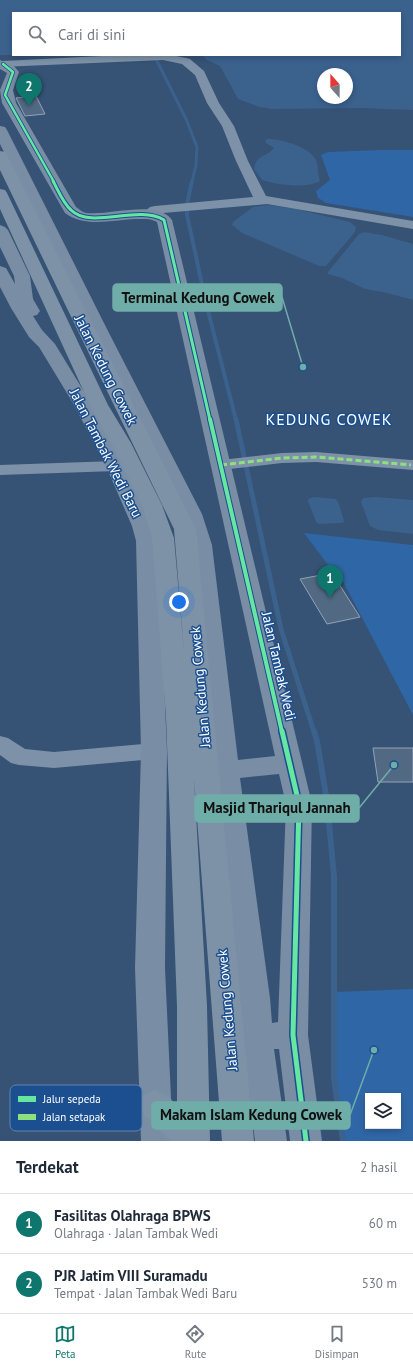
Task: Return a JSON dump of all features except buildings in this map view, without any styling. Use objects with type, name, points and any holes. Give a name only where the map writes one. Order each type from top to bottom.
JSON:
[{"type":"highway","name":"Jalan Kedung Cowek","points":[[0,155],[185,529],[238,1141]]},
{"type":"highway","name":"Jalan Kedung Cowek","points":[[0,193],[60,325],[99,405],[121,443],[152,505],[160,524],[163,538],[179,732],[192,999],[194,1141]]},
{"type":"highway","points":[[155,1105],[194,1141]]},
{"type":"main road","points":[[1,64],[13,72],[5,95],[23,130],[70,210],[79,216],[88,218],[149,214]]},
{"type":"main road","points":[[0,130],[100,333],[192,514],[197,528],[201,545],[226,770],[255,998],[257,1037],[271,1141]]},
{"type":"main road","name":"Jalan Tambak Wedi","points":[[149,214],[159,216],[164,220],[228,465],[299,804],[293,1036],[306,1141]]},
{"type":"main road","points":[[0,230],[22,276],[25,299],[46,344]]},
{"type":"main road","name":"Jalan Tambak Wedi Baru","points":[[0,271],[19,308],[35,333],[46,344],[82,403],[116,466],[143,526],[147,541],[154,751]]},
{"type":"main road","points":[[154,751],[150,968],[157,1141]]},
{"type":"main road","points":[[226,770],[290,764]]},
{"type":"main road","points":[[257,1037],[293,1036]]},
{"type":"street","points":[[1,64],[146,57],[163,57],[186,60],[200,73],[213,103],[228,126],[242,161],[262,201]]},
{"type":"street","points":[[149,214],[156,210],[262,201],[286,203],[413,225]]},
{"type":"street","points":[[228,465],[282,458],[316,457],[411,465]]},
{"type":"street","points":[[0,470],[116,466]]},
{"type":"street","points":[[0,744],[20,756],[34,759],[54,760],[154,751]]},
{"type":"shaded area","points":[[0,0],[413,0],[413,110],[361,108],[272,109],[259,107],[238,99],[220,66],[207,60],[203,56],[401,56],[401,12],[12,12],[12,55],[0,55]]},
{"type":"shaded area","points":[[265,140],[280,140],[294,144],[312,155],[316,160],[320,181],[299,186],[283,185],[262,180],[254,169],[257,160],[274,148],[266,143]]},
{"type":"shaded area","points":[[413,150],[413,217],[326,203],[318,198],[316,191],[330,180],[321,155],[328,152]]},
{"type":"shaded area","points":[[268,205],[296,209],[350,222],[356,227],[355,232],[326,266],[319,266],[242,233],[232,225],[233,222],[253,207]]},
{"type":"shaded area","points":[[364,232],[382,235],[413,244],[413,300],[365,289],[342,278],[328,274],[328,272],[359,234]]},
{"type":"shaded area","points":[[314,497],[336,499],[344,521],[343,523],[319,524],[316,522],[308,501],[308,499]]},
{"type":"shaded area","points":[[376,497],[413,500],[413,534],[378,530],[370,526],[361,502],[363,498]]},
{"type":"shaded area","points":[[304,533],[413,545],[413,715],[337,570],[331,569]]},
{"type":"shaded area","points":[[413,989],[413,1141],[343,1141],[334,1079],[333,992]]},
{"type":"waterway","points":[[154,56],[186,119],[197,147],[196,165],[192,182]]},
{"type":"waterway","points":[[192,181],[187,204],[187,215],[206,303],[236,420]]},
{"type":"waterway","points":[[236,419],[281,629],[314,732]]},
{"type":"waterway","points":[[314,731],[327,801],[334,877],[334,1079],[343,1141]]},
{"type":"marked path","points":[[221,465],[282,458],[316,457],[411,465]]},
{"type":"cycle path","points":[[3,64],[13,72],[5,95],[70,210],[79,216],[88,218],[150,215],[164,220],[299,804],[293,1035],[306,1141]]},
{"type":"place","name":"PJR Jatim VIII Suramadu","points":[[29,106]]},
{"type":"place","name":"Terminal Kedung Cowek","points":[[303,367]]},
{"type":"place","name":"Fasilitas Olahraga BPWS","points":[[330,598]]},
{"type":"place","name":"Masjid Thariqul Jannah","points":[[394,765]]},
{"type":"place","name":"Makam Islam Kedung Cowek","points":[[374,1050]]},
{"type":"district","name":"KEDUNG COWEK","points":[[329,419]]}]
